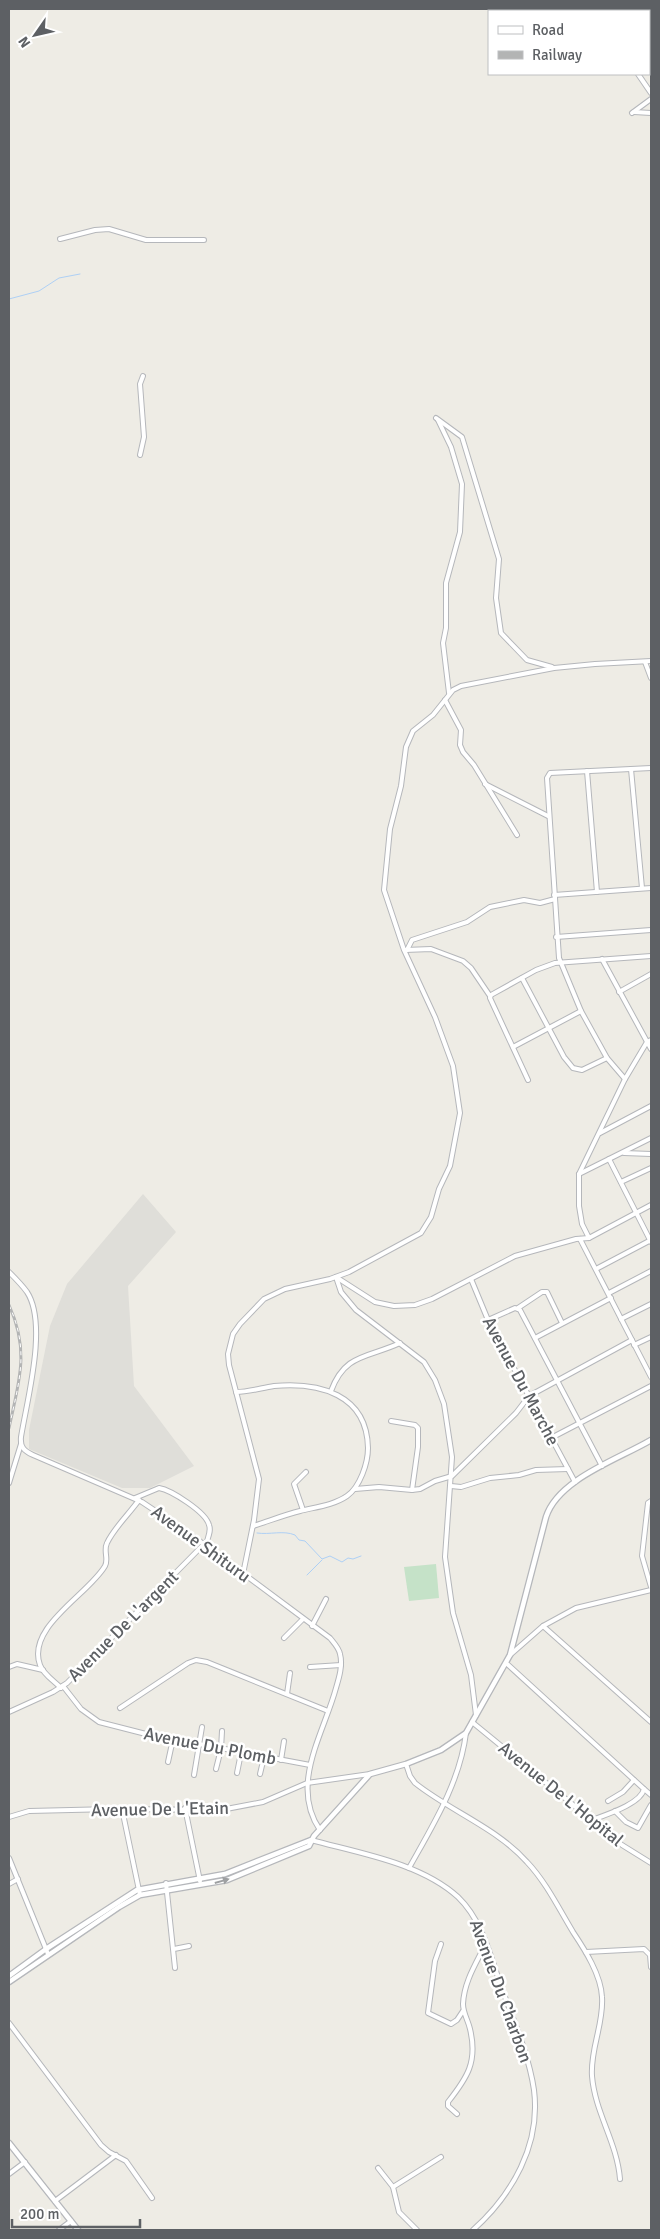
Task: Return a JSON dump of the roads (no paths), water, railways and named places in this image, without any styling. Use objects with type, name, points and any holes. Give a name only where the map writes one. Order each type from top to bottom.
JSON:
[{"type":"street","points":[[639,75],[651,93]]},
{"type":"street","points":[[651,99],[632,113],[640,111],[651,113]]},
{"type":"street","points":[[60,239],[95,230],[109,229],[146,240],[204,240]]},
{"type":"street","points":[[140,455],[144,438],[140,384],[143,376]]},
{"type":"street","points":[[449,693],[442,643],[446,628],[446,583],[460,532],[462,484],[451,447],[436,418],[462,437],[496,549],[499,559],[496,598],[501,634],[527,660],[554,668]]},
{"type":"street","points":[[243,1574],[253,1526],[259,1479],[229,1365],[228,1354],[231,1339],[240,1324],[260,1303],[274,1293],[336,1277],[381,1256],[421,1233],[431,1217],[439,1189],[448,1171],[455,1145],[460,1113],[458,1091],[450,1053],[406,950],[384,890],[390,829],[401,786],[406,747],[413,731],[438,710],[453,690],[461,686],[554,668],[651,661]]},
{"type":"street","points":[[645,662],[651,678]]},
{"type":"street","points":[[445,700],[461,730],[461,749],[474,765],[517,834]]},
{"type":"street","points":[[625,1079],[607,1058],[581,1011],[558,954],[548,816],[548,775],[550,773],[651,768]]},
{"type":"street","points":[[632,769],[642,888]]},
{"type":"street","points":[[587,771],[597,892]]},
{"type":"street","points":[[484,783],[548,816]]},
{"type":"street","points":[[406,950],[412,940],[467,922],[490,907],[524,900],[540,903],[554,897],[651,888]]},
{"type":"street","points":[[556,937],[651,930]]},
{"type":"street","points":[[406,950],[430,949],[463,961],[471,968],[490,996],[528,1080]]},
{"type":"street","points":[[490,996],[548,965],[561,962],[651,956]]},
{"type":"street","points":[[602,959],[619,992],[649,1041],[651,1049]]},
{"type":"street","points":[[619,992],[651,974]]},
{"type":"street","points":[[522,978],[548,1029],[573,1068],[582,1070],[607,1058]]},
{"type":"street","points":[[514,1047],[581,1011]]},
{"type":"street","points":[[589,1238],[582,1224],[578,1206],[578,1174],[625,1079],[649,1041]]},
{"type":"street","points":[[599,1134],[651,1106]]},
{"type":"street","points":[[578,1174],[651,1138]]},
{"type":"street","points":[[622,1153],[651,1154]]},
{"type":"street","points":[[596,1269],[651,1241],[609,1160]]},
{"type":"street","points":[[621,1182],[651,1168]]},
{"type":"street","points":[[336,1277],[375,1302],[404,1307],[423,1303],[523,1253],[589,1238],[651,1205]]},
{"type":"street","points":[[580,1239],[634,1345],[650,1370],[651,1377]]},
{"type":"street","points":[[535,1338],[651,1271]]},
{"type":"street","points":[[9,1272],[28,1293],[36,1320],[36,1340],[21,1444],[9,1483]]},
{"type":"street","points":[[336,1277],[341,1292],[356,1310],[400,1343],[430,1369],[441,1394],[450,1433],[452,1476],[447,1512],[445,1557],[454,1613],[471,1675],[476,1716]]},
{"type":"street","name":"Avenue Du Marche","points":[[470,1278],[488,1320],[575,1482]]},
{"type":"street","points":[[488,1320],[518,1308],[542,1292],[547,1292],[562,1323]]},
{"type":"street","points":[[621,1319],[651,1304]]},
{"type":"street","points":[[518,1308],[602,1466]]},
{"type":"street","points":[[634,1345],[651,1337]]},
{"type":"street","points":[[355,1489],[379,1487],[420,1489],[435,1481],[452,1476],[516,1413],[529,1396],[632,1340]]},
{"type":"street","points":[[331,1391],[341,1370],[352,1361],[400,1343]]},
{"type":"street","points":[[236,1392],[282,1386],[313,1387],[331,1391],[346,1399],[355,1409],[365,1430],[368,1454],[355,1489],[344,1498],[253,1526]]},
{"type":"street","points":[[551,1438],[651,1386]]},
{"type":"street","points":[[391,1421],[414,1425],[418,1428],[418,1447],[412,1490]]},
{"type":"street","points":[[409,1868],[445,1802],[462,1760],[466,1733],[510,1655],[548,1510],[561,1492],[575,1482],[651,1440]]},
{"type":"street","name":"Avenue Shituru","points":[[21,1444],[23,1449],[33,1455],[137,1499],[171,1520],[334,1642],[340,1654],[341,1665],[338,1683],[310,1765],[307,1783],[309,1806],[320,1830]]},
{"type":"street","points":[[451,1486],[461,1487],[490,1478],[519,1475],[536,1470],[568,1469]]},
{"type":"street","points":[[303,1510],[294,1484],[306,1472]]},
{"type":"street","points":[[43,1670],[40,1664],[39,1643],[43,1634],[105,1566],[107,1543],[137,1499],[159,1488],[178,1496],[207,1520],[210,1530],[204,1545]]},
{"type":"street","points":[[510,1655],[543,1626],[576,1608],[651,1589],[642,1556],[648,1503],[651,1501]]},
{"type":"street","name":"Avenue De L'argent","points":[[9,1712],[62,1687],[204,1545]]},
{"type":"street","points":[[312,1626],[326,1598]]},
{"type":"street","points":[[284,1638],[303,1618]]},
{"type":"street","points":[[543,1626],[651,1722]]},
{"type":"street","points":[[120,1708],[188,1663],[196,1660],[207,1662],[328,1711]]},
{"type":"street","points":[[506,1663],[644,1789],[650,1792]]},
{"type":"street","points":[[9,1667],[17,1664],[43,1670]]},
{"type":"street","points":[[310,1667],[341,1665]]},
{"type":"street","name":"Avenue Du Plomb","points":[[43,1670],[62,1687],[80,1709],[95,1720],[199,1745],[310,1765]]},
{"type":"street","points":[[287,1694],[290,1673]]},
{"type":"street","name":"Avenue De L'Hopital","points":[[472,1722],[622,1845],[651,1863]]},
{"type":"street","points":[[194,1774],[202,1727]]},
{"type":"street","points":[[216,1769],[221,1749],[222,1731]]},
{"type":"street","points":[[9,1976],[140,1895],[227,1880],[309,1846],[311,1840],[370,1774],[406,1764],[449,1746],[466,1733]]},
{"type":"street","points":[[168,1762],[173,1739]]},
{"type":"street","points":[[281,1760],[284,1741]]},
{"type":"street","points":[[237,1772],[241,1753]]},
{"type":"street","points":[[260,1774],[264,1757]]},
{"type":"street","points":[[406,1764],[412,1781],[494,1835],[528,1862],[586,1952],[602,1995],[602,2013],[592,2062],[594,2091],[597,2105],[617,2157],[620,2178]]},
{"type":"street","name":"Avenue De L'Etain","points":[[9,1817],[29,1811],[185,1808],[221,1810],[263,1802],[307,1783],[370,1774]]},
{"type":"street","points":[[608,1801],[623,1792],[634,1780]]},
{"type":"street","points":[[592,1820],[615,1811],[638,1798],[644,1792],[644,1789]]},
{"type":"street","points":[[615,1811],[626,1822],[638,1828],[651,1805]]},
{"type":"street","points":[[185,1808],[201,1885]]},
{"type":"street","points":[[122,1809],[140,1895]]},
{"type":"street","points":[[9,1982],[47,1952],[138,1890],[166,1883],[225,1874],[311,1840]]},
{"type":"street","name":"Avenue Du Charbon","points":[[311,1840],[354,1850],[409,1868],[457,1896],[472,1913],[486,1943],[526,2058],[534,2090],[535,2109],[531,2138],[512,2188],[473,2230]]},
{"type":"street","points":[[284,1850],[287,1856]]},
{"type":"street","points":[[9,1858],[47,1952]]},
{"type":"street","points":[[260,1860],[263,1866]]},
{"type":"street","points":[[9,1884],[18,1879]]},
{"type":"street","points":[[166,1883],[175,1968]]},
{"type":"street","points":[[457,2114],[448,2106],[448,2102],[464,2082],[472,2061],[471,2035],[463,2011],[465,1990],[486,1943]]},
{"type":"street","points":[[442,1944],[435,1961],[428,2013],[450,2024],[457,2020],[463,2011]]},
{"type":"street","points":[[174,1949],[189,1946]]},
{"type":"street","points":[[586,1952],[644,1949],[650,1955],[651,1967]]},
{"type":"street","points":[[9,2023],[101,2144],[109,2152],[126,2161],[152,2198]]},
{"type":"street","points":[[9,2143],[78,2230]]},
{"type":"street","points":[[55,2202],[116,2155]]},
{"type":"street","points":[[393,2186],[441,2157]]},
{"type":"street","points":[[9,2174],[25,2162]]},
{"type":"street","points":[[378,2168],[393,2186],[399,2212],[417,2230]]},
{"type":"street","points":[[59,2230],[71,2221]]},
{"type":"waterway","points":[[9,299],[39,291],[59,278],[80,274]]},
{"type":"waterway","points":[[257,1533],[286,1533],[295,1535],[299,1540],[305,1541],[322,1559],[330,1556],[342,1562],[348,1558],[353,1559],[361,1556]]},
{"type":"waterway","points":[[307,1575],[322,1560]]},
{"type":"railway","points":[[9,1305],[19,1337],[21,1352],[19,1381],[9,1428]]}]
